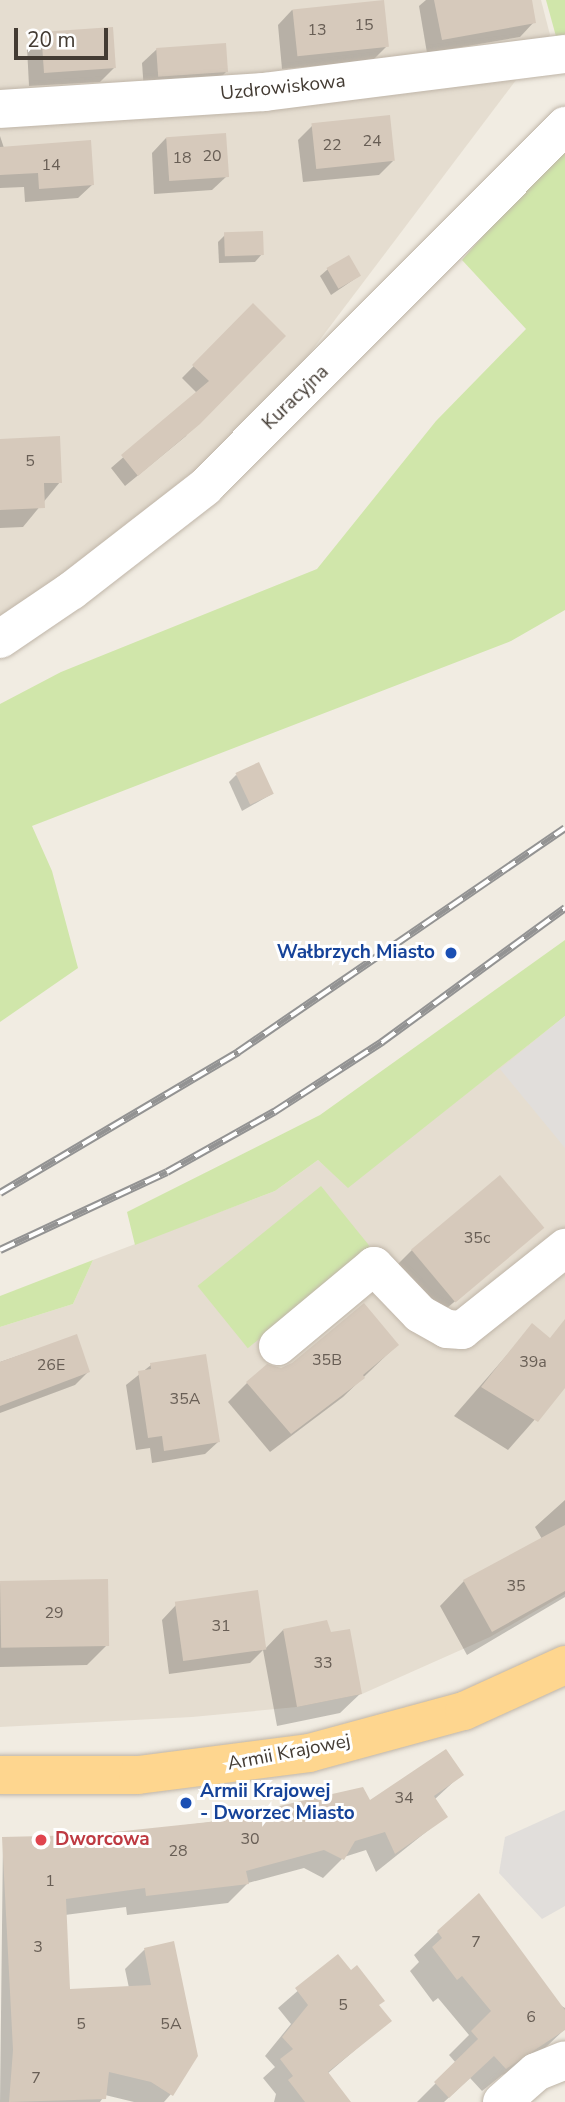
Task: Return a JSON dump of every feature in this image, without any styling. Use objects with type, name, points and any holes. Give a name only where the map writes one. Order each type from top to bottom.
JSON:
[{"type":"main road","name":"Armii Krajowej","points":[[0,1776],[138,1775],[309,1753],[464,1711],[565,1665]]},
{"type":"street","name":"Uzdrowiskowa","points":[[0,109],[264,92],[565,54]]},
{"type":"street","name":"Kuracyjna","points":[[0,639],[71,591],[205,487],[565,126]]},
{"type":"street","points":[[278,1346],[374,1266],[421,1314],[447,1329],[462,1330],[565,1248]]},
{"type":"street","points":[[502,2102],[536,2071],[565,2060]]},
{"type":"shaded area","points":[[0,0],[541,0],[550,35],[205,492],[0,638]]},
{"type":"shaded area","points":[[565,1016],[565,1594],[490,1637],[362,1694],[297,1707],[192,1717],[0,1727],[0,1327],[73,1304],[93,1260],[275,1191],[318,1160],[348,1187]]},
{"type":"shaded area","points":[[565,1016],[565,1148],[500,1069]]},
{"type":"shaded area","points":[[565,1810],[565,1906],[542,1919],[499,1873],[505,1837]]},
{"type":"green space","points":[[546,0],[565,0],[565,38],[557,40]]},
{"type":"green space","points":[[565,142],[565,610],[511,641],[32,826],[52,871],[78,968],[0,1022],[0,704],[61,672],[317,569],[436,421],[526,329],[462,260]]},
{"type":"green space","points":[[565,940],[565,1016],[348,1188],[318,1160],[275,1191],[135,1245],[127,1212],[320,1115]]},
{"type":"green space","points":[[321,1186],[371,1248],[248,1348],[197,1286]]},
{"type":"green space","points":[[93,1260],[73,1304],[0,1327],[0,1296]]},
{"type":"building","points":[[384,0],[389,47],[297,56],[293,10]]},
{"type":"building","points":[[434,0],[532,0],[536,23],[442,40]]},
{"type":"building","points":[[113,27],[116,68],[44,73],[41,32]]},
{"type":"building","points":[[226,43],[228,72],[158,77],[156,48]]},
{"type":"building","points":[[390,115],[395,161],[316,169],[311,123]]},
{"type":"building","points":[[226,133],[229,177],[169,181],[166,137]]},
{"type":"building","points":[[91,140],[94,185],[39,189],[38,173],[0,175],[0,147]]},
{"type":"building","points":[[263,231],[264,255],[225,256],[224,232]]},
{"type":"building","points":[[349,255],[361,276],[338,289],[326,268]]},
{"type":"building","points":[[253,303],[286,336],[200,424],[138,476],[121,455],[209,381],[192,365]]},
{"type":"building","points":[[60,436],[62,483],[44,483],[45,508],[0,510],[0,439]]},
{"type":"building","points":[[259,762],[274,794],[250,805],[235,773]]},
{"type":"building","points":[[500,1175],[544,1228],[455,1302],[411,1250]]},
{"type":"building","points":[[364,1303],[399,1345],[363,1375],[365,1378],[291,1434],[246,1382],[267,1364],[281,1368],[292,1363]]},
{"type":"building","points":[[565,1319],[565,1388],[538,1422],[481,1387],[532,1323],[550,1338]]},
{"type":"building","points":[[77,1334],[90,1372],[0,1406],[0,1362]]},
{"type":"building","points":[[206,1354],[220,1442],[164,1451],[162,1436],[148,1438],[138,1371],[151,1369],[150,1363]]},
{"type":"building","points":[[565,1525],[565,1591],[492,1632],[463,1580]]},
{"type":"building","points":[[108,1579],[109,1646],[1,1648],[0,1581]]},
{"type":"building","points":[[258,1590],[266,1649],[183,1661],[175,1602]]},
{"type":"building","points":[[327,1620],[331,1632],[350,1629],[362,1694],[297,1707],[283,1629]]},
{"type":"building","points":[[446,1749],[464,1775],[434,1796],[448,1817],[395,1854],[385,1832],[355,1841],[344,1860],[324,1850],[246,1871],[249,1884],[146,1896],[145,1888],[66,1899],[70,1989],[151,1985],[144,1948],[174,1941],[198,2056],[173,2096],[151,2082],[109,2072],[106,2099],[9,2102],[13,2050],[2,1837],[86,1835],[209,1822],[363,1787],[370,1800]]},
{"type":"building","points":[[479,1893],[565,2010],[565,2030],[506,2069],[494,2056],[449,2098],[434,2082],[478,2039],[471,2031],[491,2011],[462,1976],[457,1980],[432,1947],[442,1938],[437,1931]]},
{"type":"building","points":[[338,1954],[351,1970],[357,1965],[385,2001],[379,2005],[392,2021],[328,2072],[351,2102],[305,2102],[288,2080],[293,2076],[280,2059],[293,2049],[282,2037],[308,2005],[295,1988]]},
{"type":"railway","points":[[0,1193],[238,1052],[565,828]]},
{"type":"railway","points":[[0,1250],[167,1172],[274,1112],[382,1042],[565,908]]},
{"type":"place","name":"Wałbrzych Miasto","points":[[451,953]]},
{"type":"place","name":"Armii Krajowej - Dworzec Miasto","points":[[186,1803]]},
{"type":"place","name":"Dworcowa","points":[[41,1840]]}]
